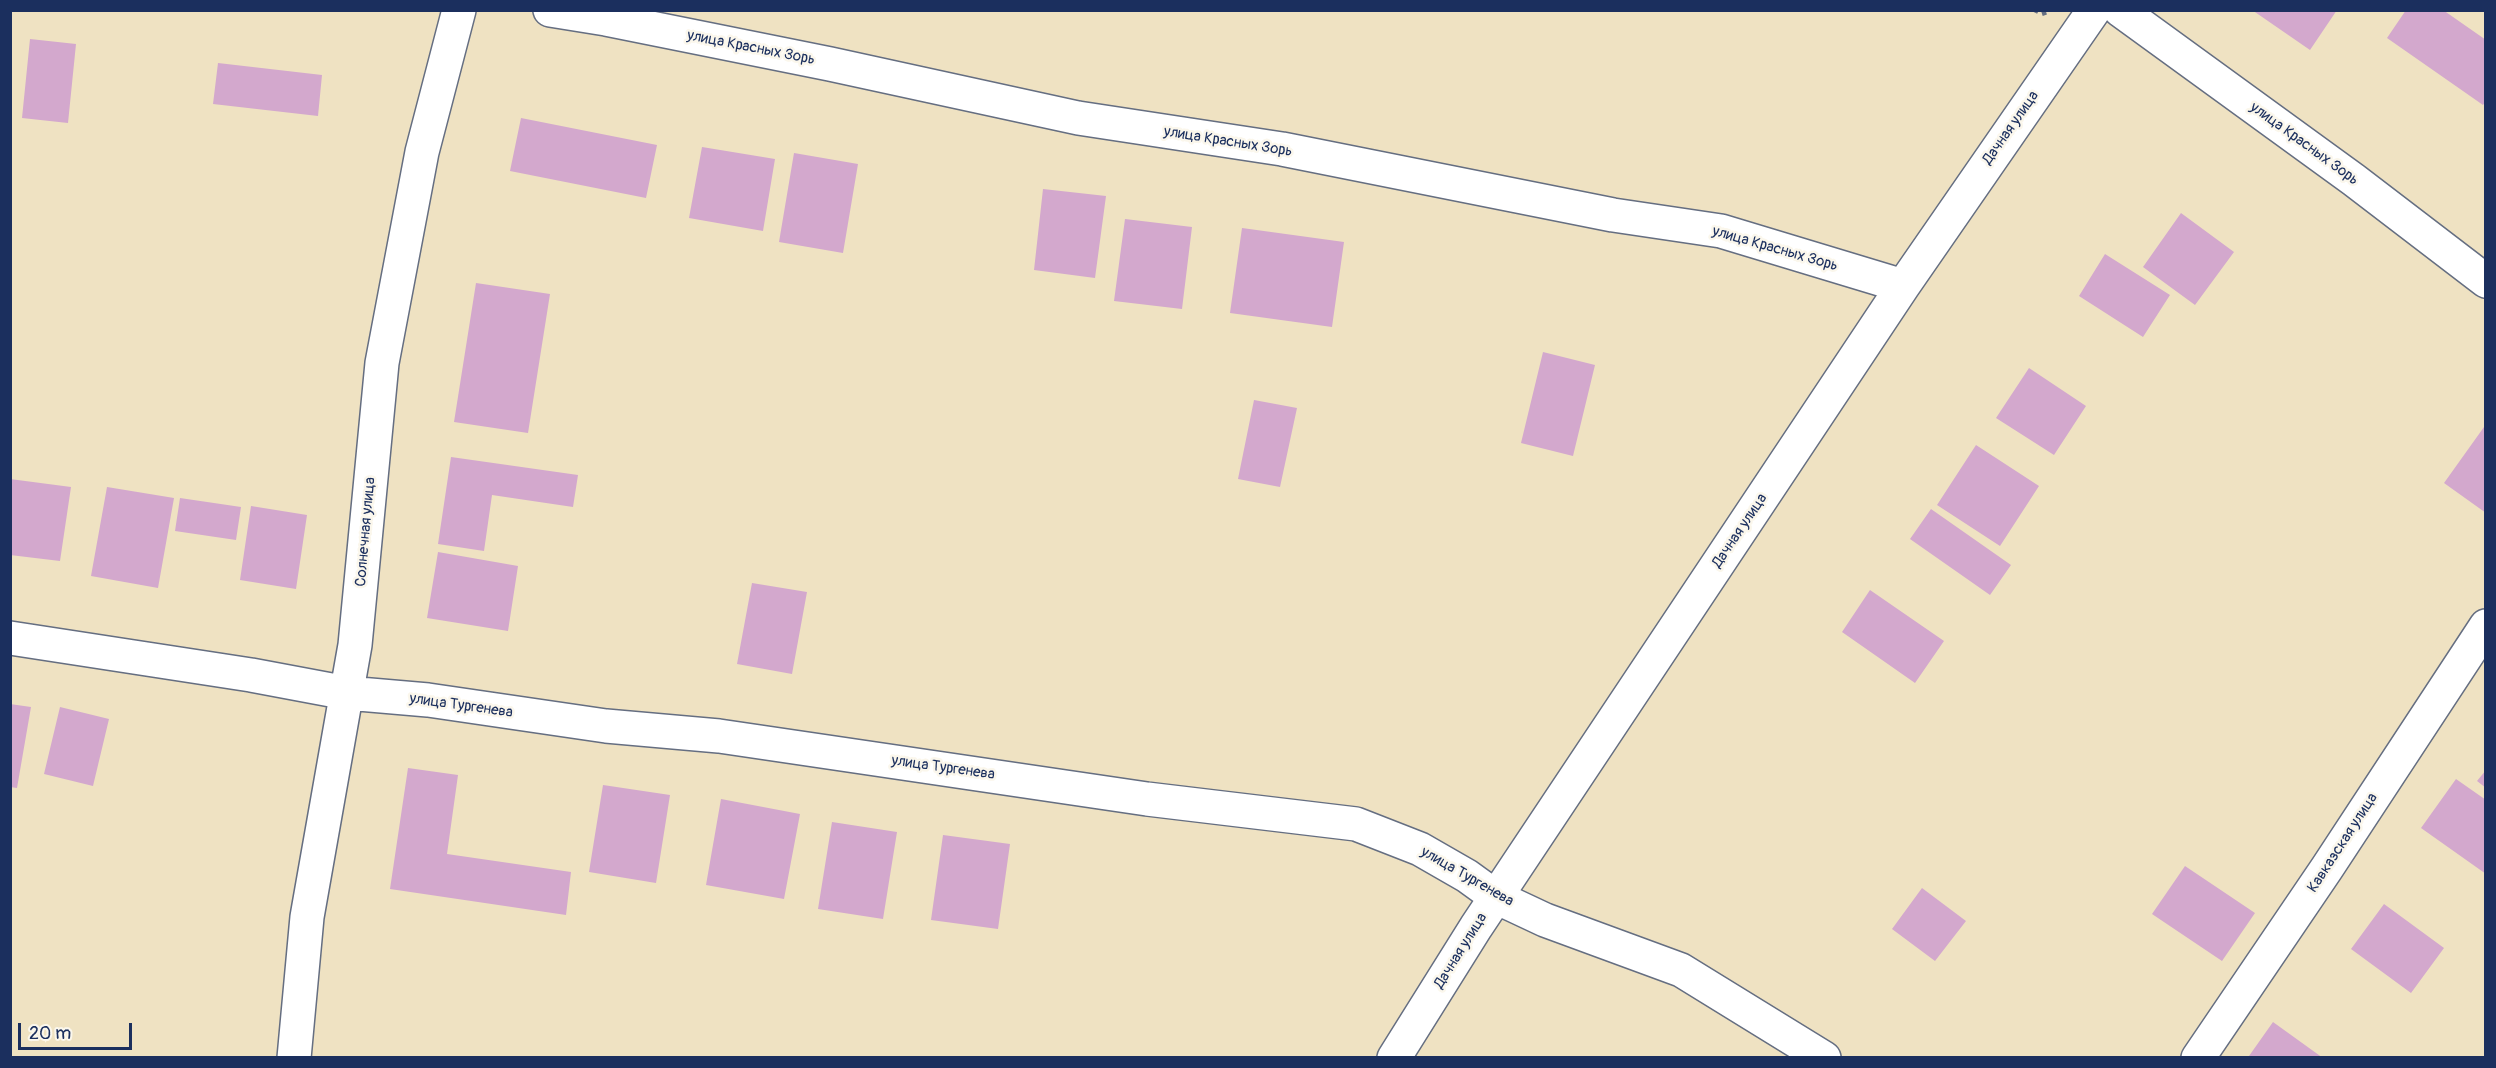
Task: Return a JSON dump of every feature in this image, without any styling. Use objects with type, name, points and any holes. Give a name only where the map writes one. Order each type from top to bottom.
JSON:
[{"type":"street","name":"Солнечная улица","points":[[294,1058],[307,917],[355,645],[382,363],[422,152],[459,10]]},
{"type":"street","name":"улица Красных Зорь","points":[[550,10],[830,64],[1078,118],[1282,149],[1613,215],[1721,231],[1903,286]]},
{"type":"street","name":"Дачная улица","points":[[1394,1058],[1496,897],[1903,286],[2094,10]]},
{"type":"street","name":"улица Красных Зорь","points":[[2120,10],[2354,180],[2486,281]]},
{"type":"street","name":"Кавказская улица","points":[[2198,1058],[2334,858],[2486,626]]},
{"type":"street","name":"улица Тургенева","points":[[10,638],[251,675],[347,693],[428,700],[606,726],[719,736],[1147,799],[1356,824],[1420,849],[1467,876],[1496,897],[1545,920],[1681,970],[1824,1058]]},
{"type":"path","points":[[2034,10],[2042,14],[2055,10]]},
{"type":"building","points":[[2252,10],[2337,10],[2310,50]]},
{"type":"building","points":[[2406,10],[2443,10],[2486,40],[2486,101],[2483,105],[2387,38]]},
{"type":"building","points":[[30,39],[76,44],[68,123],[22,118]]},
{"type":"building","points":[[218,63],[322,75],[318,116],[213,104]]},
{"type":"building","points":[[521,118],[657,145],[646,198],[510,171]]},
{"type":"building","points":[[702,147],[775,159],[763,231],[689,218]]},
{"type":"building","points":[[794,153],[858,164],[843,253],[779,242]]},
{"type":"building","points":[[1043,189],[1106,196],[1095,278],[1034,270]]},
{"type":"building","points":[[2181,213],[2234,252],[2195,305],[2143,267]]},
{"type":"building","points":[[1125,219],[1192,227],[1182,309],[1114,301]]},
{"type":"building","points":[[1242,228],[1344,242],[1332,327],[1230,313]]},
{"type":"building","points":[[2105,254],[2170,295],[2143,337],[2079,296]]},
{"type":"building","points":[[476,283],[550,294],[528,433],[454,422]]},
{"type":"building","points":[[1543,352],[1595,365],[1573,456],[1521,443]]},
{"type":"building","points":[[2029,368],[2086,406],[2054,455],[1996,418]]},
{"type":"building","points":[[1254,400],[1297,408],[1280,487],[1238,479]]},
{"type":"building","points":[[2484,427],[2486,428],[2486,513],[2444,483]]},
{"type":"building","points":[[1976,445],[2039,486],[2000,546],[1937,505]]},
{"type":"building","points":[[451,457],[578,475],[573,507],[492,495],[484,551],[438,544]]},
{"type":"building","points":[[10,479],[71,487],[60,561],[10,555]]},
{"type":"building","points":[[107,487],[174,498],[158,588],[91,576]]},
{"type":"building","points":[[180,498],[241,507],[236,540],[175,531]]},
{"type":"building","points":[[251,506],[307,515],[296,589],[240,580]]},
{"type":"building","points":[[1931,509],[2011,565],[1990,595],[1910,539]]},
{"type":"building","points":[[438,552],[518,566],[508,631],[427,618]]},
{"type":"building","points":[[752,583],[807,592],[792,674],[737,664]]},
{"type":"building","points":[[1870,590],[1944,641],[1915,683],[1842,632]]},
{"type":"building","points":[[10,704],[31,707],[17,788],[10,787]]},
{"type":"building","points":[[60,707],[109,719],[93,786],[44,774]]},
{"type":"building","points":[[408,768],[458,775],[447,854],[571,872],[566,915],[390,889]]},
{"type":"building","points":[[2486,770],[2486,788],[2477,781]]},
{"type":"building","points":[[2456,779],[2486,800],[2486,874],[2421,828]]},
{"type":"building","points":[[603,785],[670,795],[656,883],[589,872]]},
{"type":"building","points":[[721,799],[800,814],[784,899],[706,885]]},
{"type":"building","points":[[832,822],[897,832],[883,919],[818,909]]},
{"type":"building","points":[[943,835],[1010,844],[998,929],[931,920]]},
{"type":"building","points":[[2185,866],[2255,913],[2222,961],[2152,914]]},
{"type":"building","points":[[1922,888],[1966,921],[1935,961],[1892,929]]},
{"type":"building","points":[[2384,904],[2444,948],[2411,993],[2351,949]]},
{"type":"building","points":[[2273,1022],[2323,1058],[2249,1056]]}]
